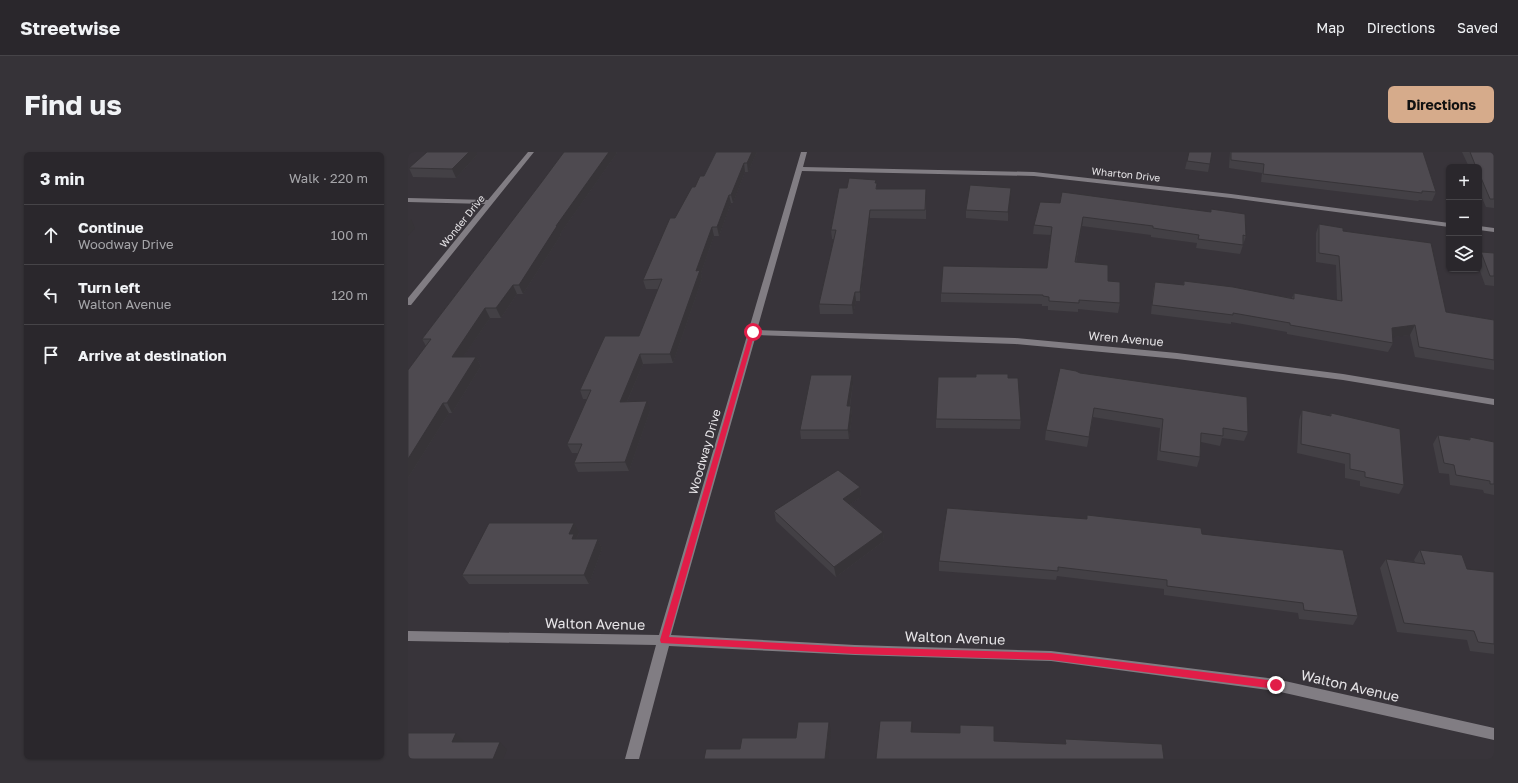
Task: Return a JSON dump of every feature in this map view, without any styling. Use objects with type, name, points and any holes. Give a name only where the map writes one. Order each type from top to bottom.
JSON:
[{"type":"street","name":"Wonder Drive","points":[[408,303],[531,152]]},
{"type":"street","name":"Woodway Drive","points":[[632,759],[664,640],[804,152]]},
{"type":"street","name":"Wharton Drive","points":[[800,169],[1034,174],[1231,196],[1446,224]]},
{"type":"street","points":[[408,200],[490,202]]},
{"type":"street","points":[[1482,228],[1494,230]]},
{"type":"street","name":"Wren Avenue","points":[[753,332],[1030,342],[1177,356],[1343,377],[1494,402]]},
{"type":"street","name":"Walton Avenue","points":[[408,636],[664,640],[855,650],[1051,656],[1276,685],[1494,734]]},
{"type":"building","points":[[427,152],[469,152],[452,169],[409,168]]},
{"type":"building","points":[[564,152],[609,152],[556,226],[519,285],[513,285],[496,308],[485,308],[452,357],[476,357],[447,403],[443,403],[408,459],[408,370],[431,339],[422,339]]},
{"type":"building","points":[[716,152],[752,152],[747,163],[744,163],[731,195],[729,195],[717,227],[712,227],[696,271],[700,270],[670,354],[640,354],[620,402],[647,401],[625,462],[574,463],[582,444],[567,444],[591,390],[580,390],[605,336],[639,336],[662,279],[643,280],[670,218],[675,218],[692,187],[695,187],[700,176],[704,176]]},
{"type":"building","points":[[1189,152],[1212,152],[1210,164],[1187,161]]},
{"type":"building","points":[[1231,152],[1423,152],[1436,192],[1422,191],[1422,193],[1263,174],[1264,164],[1231,160]]},
{"type":"building","points":[[1470,152],[1494,152],[1494,199],[1490,199],[1482,180],[1482,164],[1475,164]]},
{"type":"building","points":[[849,178],[876,180],[876,189],[926,189],[925,210],[870,210],[860,292],[855,292],[852,305],[819,304],[836,230],[831,230],[839,188],[847,188]]},
{"type":"building","points":[[970,185],[1011,188],[1008,212],[966,210]]},
{"type":"building","points":[[1062,192],[1211,212],[1211,209],[1245,214],[1246,236],[1243,235],[1243,245],[1198,239],[1199,235],[1153,228],[1153,226],[1083,217],[1075,262],[1108,265],[1108,281],[1120,282],[1120,303],[1079,300],[1079,303],[1049,301],[1049,297],[1043,295],[941,293],[943,266],[1047,268],[1052,227],[1034,225],[1040,202],[1060,203]]},
{"type":"building","points":[[1319,224],[1343,228],[1343,231],[1431,243],[1446,312],[1494,320],[1494,360],[1419,347],[1415,325],[1392,328],[1393,343],[1290,325],[1290,323],[1233,313],[1233,315],[1152,305],[1155,282],[1184,285],[1184,281],[1233,287],[1294,299],[1294,293],[1342,301],[1339,256],[1319,253]]},
{"type":"building","points":[[1482,252],[1494,253],[1494,276],[1490,276]]},
{"type":"building","points":[[1060,368],[1080,373],[1247,397],[1248,432],[1223,428],[1223,436],[1201,433],[1200,457],[1160,451],[1163,419],[1094,408],[1089,437],[1046,430]]},
{"type":"building","points":[[976,374],[1008,374],[1008,378],[1018,378],[1021,420],[936,419],[938,377],[976,377]]},
{"type":"building","points":[[811,375],[852,375],[847,406],[851,406],[848,430],[800,430]]},
{"type":"building","points":[[1302,410],[1331,416],[1331,413],[1400,429],[1404,485],[1365,477],[1365,472],[1350,469],[1350,454],[1301,444]]},
{"type":"building","points":[[1438,435],[1470,440],[1470,437],[1494,442],[1494,484],[1490,484],[1490,481],[1456,475],[1454,465],[1444,463]]},
{"type":"building","points":[[838,470],[860,487],[843,499],[883,532],[834,567],[774,511]]},
{"type":"building","points":[[947,508],[1087,519],[1087,515],[1201,528],[1202,534],[1343,550],[1358,616],[1304,610],[1303,603],[1167,586],[1167,580],[1058,567],[1058,571],[939,561]]},
{"type":"building","points":[[489,523],[574,523],[569,534],[574,534],[572,539],[598,539],[584,575],[462,575]]},
{"type":"building","points":[[1420,550],[1462,555],[1467,569],[1494,572],[1494,644],[1478,642],[1474,631],[1404,623],[1386,559],[1425,564]]},
{"type":"building","points":[[880,721],[912,721],[911,732],[960,733],[960,725],[994,726],[994,741],[1066,744],[1065,739],[1162,744],[1164,759],[876,759]]},
{"type":"building","points":[[798,722],[829,722],[825,759],[704,759],[706,749],[740,749],[742,738],[796,738]]},
{"type":"building","points":[[408,733],[456,733],[452,742],[500,742],[493,759],[408,759]]},
{"type":"route","points":[[753,332],[664,640],[855,650],[1051,656],[1276,685]]}]
